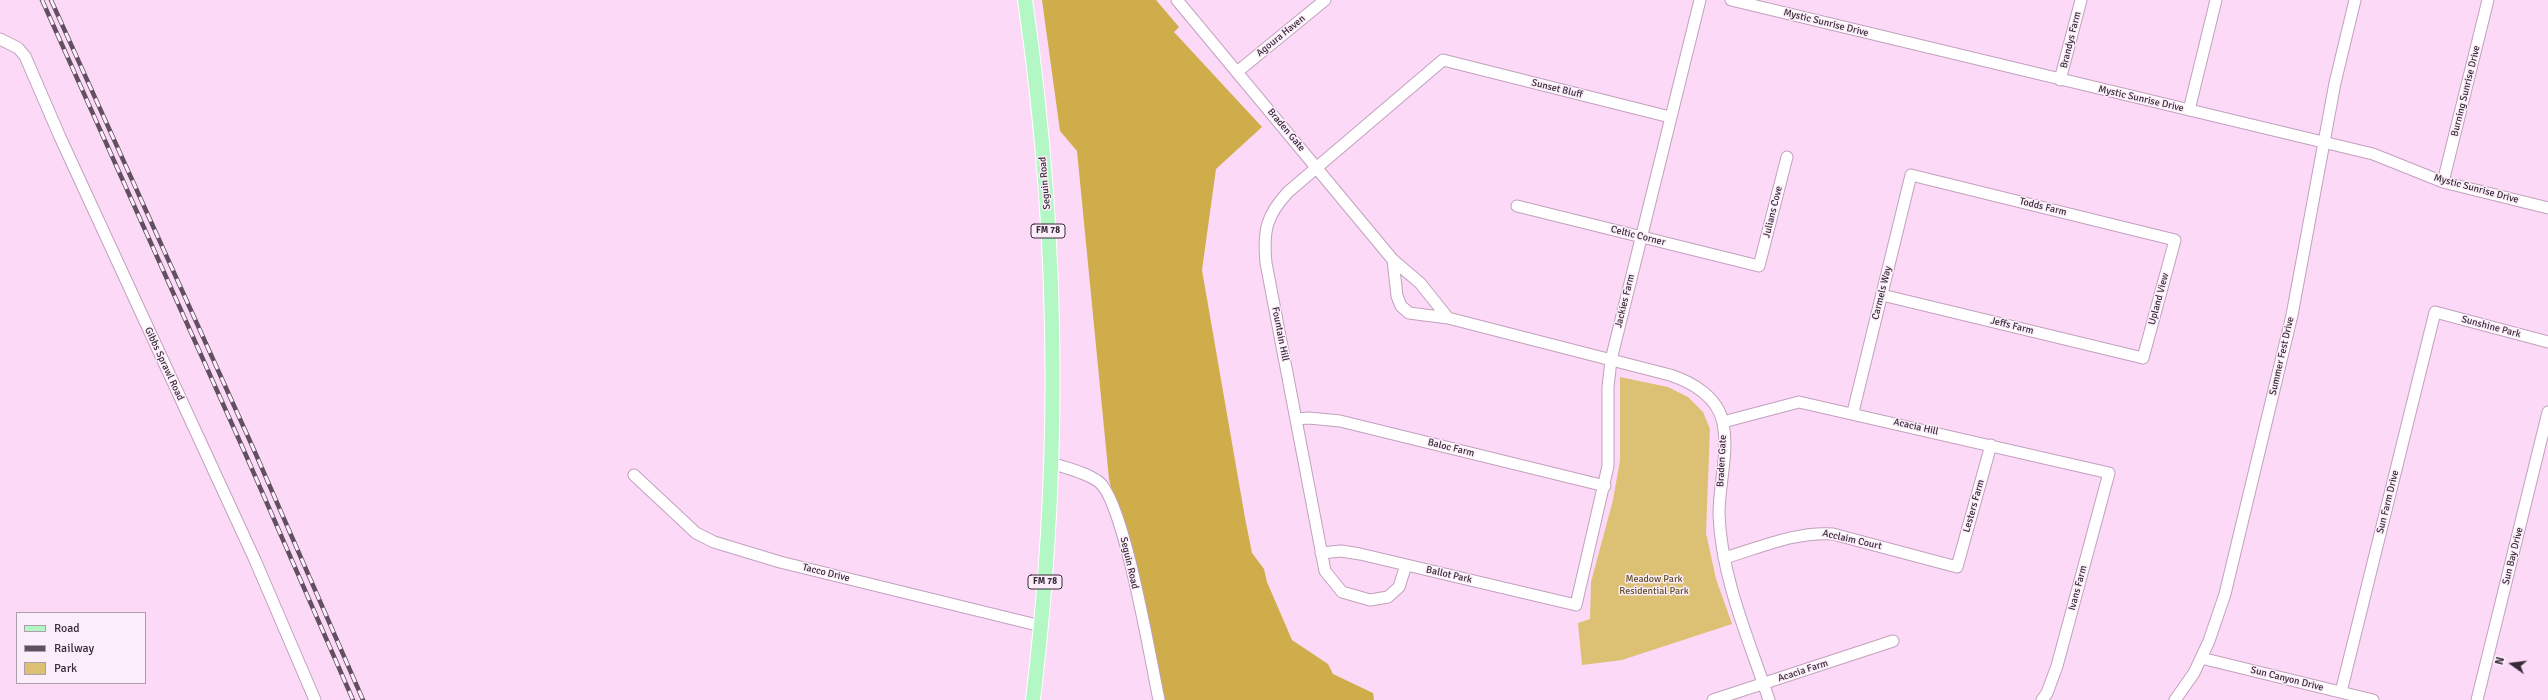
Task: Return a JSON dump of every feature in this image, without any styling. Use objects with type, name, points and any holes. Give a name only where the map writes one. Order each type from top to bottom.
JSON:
[{"type":"main road","name":"Seguin Road","points":[[1025,0],[1047,205],[1053,373],[1051,463],[1042,626],[1033,700]]},
{"type":"street","name":"Braden Gate","points":[[1177,0],[1393,260],[1420,283],[1448,318]]},
{"type":"street","name":"Agoura Haven","points":[[1237,72],[1325,0]]},
{"type":"street","name":"Jackies Farm","points":[[1576,605],[1605,486],[1608,466],[1608,386],[1611,360],[1700,0]]},
{"type":"street","name":"Mystic Sunrise Drive","points":[[1731,0],[2323,142],[2391,160],[2444,182],[2548,208]]},
{"type":"street","name":"Brandys Farm","points":[[2060,80],[2081,0]]},
{"type":"street","points":[[2189,110],[2216,0]]},
{"type":"street","name":"Summer Fest Drive","points":[[2175,700],[2201,658],[2209,641],[2225,594],[2290,323],[2323,142],[2355,0]]},
{"type":"street","name":"Burning Sunrise Drive","points":[[2444,182],[2488,0]]},
{"type":"street","name":"Gibbs Sprawl Road","points":[[0,38],[18,48],[31,70],[60,137],[255,560],[315,700]]},
{"type":"street","name":"Sunset Bluff","points":[[1443,60],[1670,117]]},
{"type":"street","name":"Fountain Hill","points":[[1406,565],[1400,588],[1388,597],[1370,600],[1342,592],[1325,571],[1264,243],[1270,214],[1277,203],[1443,60]]},
{"type":"street","name":"Julians Cove","points":[[1760,266],[1787,157]]},
{"type":"street","name":"Todds Farm","points":[[1911,175],[2175,240]]},
{"type":"street","name":"Carmels Way","points":[[1853,412],[1911,175]]},
{"type":"street","name":"Celtic Corner","points":[[1517,206],[1760,266]]},
{"type":"street","name":"Upland View","points":[[2143,358],[2175,240]]},
{"type":"street","name":"Braden Gate","points":[[1393,260],[1396,296],[1401,306],[1409,313],[1448,318],[1687,381],[1702,390],[1714,403],[1723,422],[1719,514],[1724,558],[1769,700]]},
{"type":"street","name":"Jeffs Farm","points":[[1882,295],[2143,358]]},
{"type":"street","name":"Sunshine Park","points":[[2435,312],[2548,342]]},
{"type":"street","name":"Sun Farm Drive","points":[[2341,692],[2435,312]]},
{"type":"street","name":"Acacia Hill","points":[[1723,422],[1799,402],[1853,412],[2109,473]]},
{"type":"street","name":"Sun Bay Drive","points":[[2477,700],[2548,412]]},
{"type":"street","name":"Baloc Farm","points":[[1297,420],[1309,418],[1340,421],[1605,486]]},
{"type":"street","name":"Lesters Farm","points":[[1957,567],[1991,445]]},
{"type":"street","name":"Seguin Road","points":[[1051,463],[1099,482],[1112,498],[1132,571],[1159,700]]},
{"type":"street","name":"Ivans Farm","points":[[2042,700],[2047,693],[2057,666],[2109,473]]},
{"type":"street","name":"Tacco Drive","points":[[634,474],[696,533],[714,542],[774,560],[1042,626]]},
{"type":"street","name":"Acclaim Court","points":[[1724,558],[1803,534],[1819,533],[1833,534],[1957,567]]},
{"type":"street","name":"Ballot Park","points":[[1321,553],[1341,551],[1360,554],[1576,605]]},
{"type":"street","name":"Acacia Farm","points":[[1713,700],[1893,641]]},
{"type":"street","name":"Sun Canyon Drive","points":[[2201,658],[2372,700]]},
{"type":"green space","name":"Meadow Park Residential Park","points":[[1620,377],[1668,387],[1688,397],[1703,412],[1710,429],[1706,533],[1716,579],[1732,624],[1622,660],[1582,665],[1578,623],[1590,619],[1591,582],[1613,500],[1620,460]]},
{"type":"shaded area","points":[[1042,0],[1156,0],[1179,27],[1174,32],[1262,127],[1216,169],[1202,270],[1245,518],[1252,553],[1264,569],[1267,582],[1292,640],[1328,664],[1333,674],[1373,693],[1374,700],[1162,700],[1109,479],[1077,151],[1060,131]]},
{"type":"railway","points":[[42,0],[245,453],[353,700]]},
{"type":"railway","points":[[51,0],[254,450],[363,700]]}]
